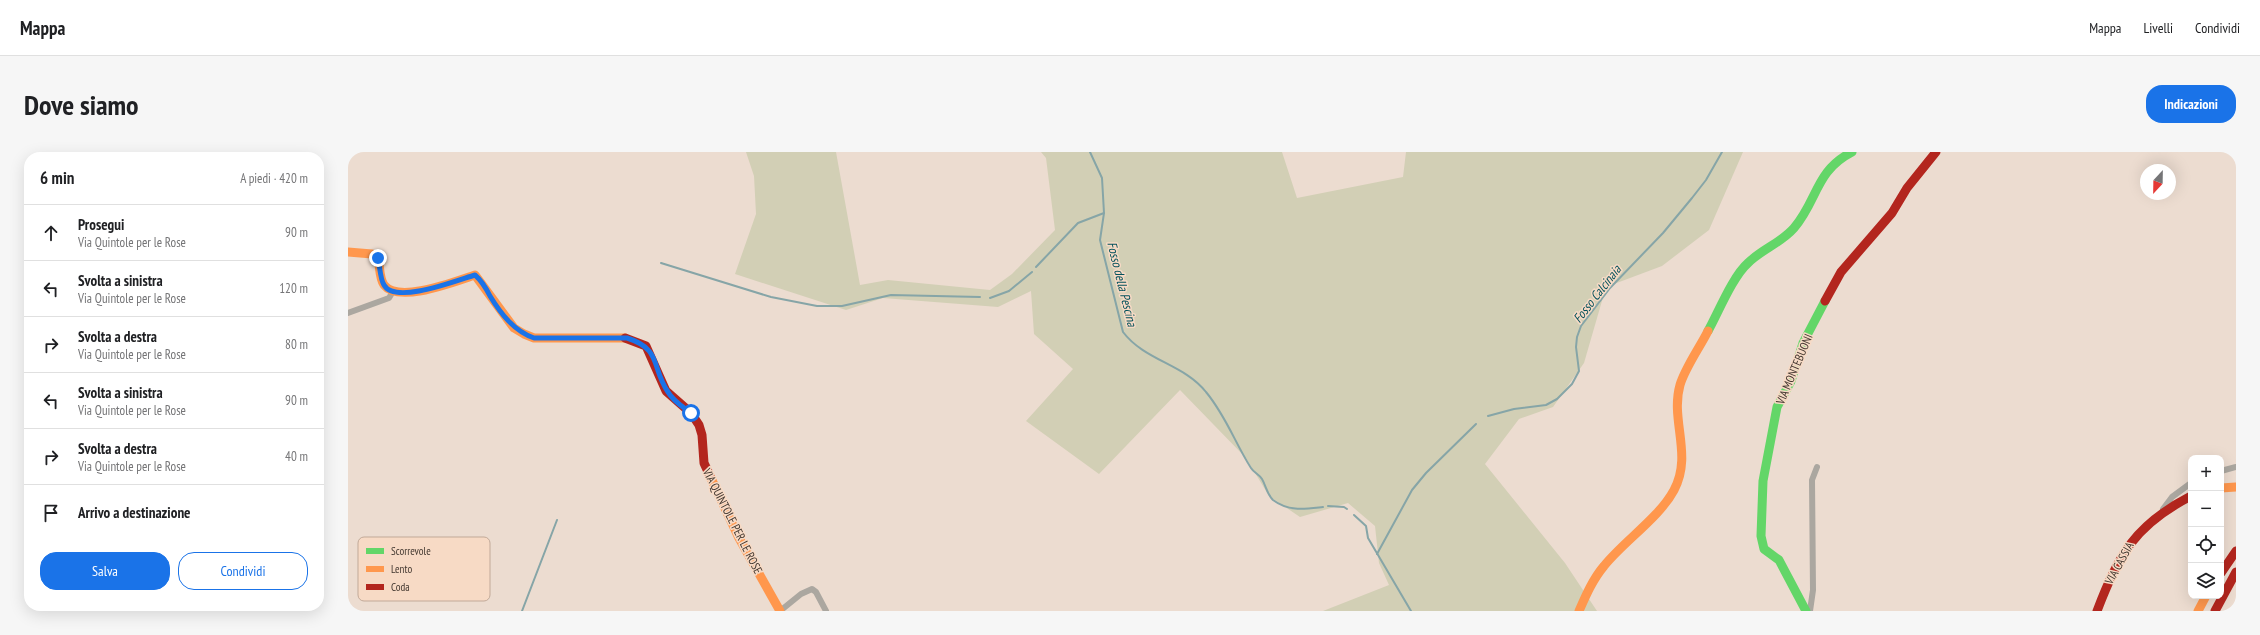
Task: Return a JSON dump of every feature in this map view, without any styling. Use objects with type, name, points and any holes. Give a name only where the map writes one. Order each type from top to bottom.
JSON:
[{"type":"main road","points":[[1579,611],[1591,585],[1604,566],[1654,515],[1674,490],[1679,475],[1683,451],[1677,410],[1680,385],[1741,270],[1752,258],[1782,240],[1795,228],[1827,168],[1837,159],[1852,152]]},
{"type":"main road","name":"VIA MONTEBUONI","points":[[1806,611],[1779,560],[1764,549],[1761,536],[1763,481],[1777,407],[1791,381],[1803,343],[1842,272],[1892,213],[1907,188],[1936,152]]},
{"type":"main road","points":[[348,252],[372,254],[378,258],[383,285],[392,292]]},
{"type":"main road","name":"VIA QUINTOLE PER LE ROSE","points":[[392,292],[405,293],[438,287],[475,275],[497,307],[514,328],[524,334],[534,338],[627,338],[646,346],[666,391],[691,413],[699,426],[702,435],[704,463],[739,538],[780,611]]},
{"type":"main road","points":[[2224,488],[2236,487]]},
{"type":"main road","name":"VIA CASSIA","points":[[2096,611],[2121,555],[2130,541],[2159,513],[2188,498]]},
{"type":"main road","points":[[2224,569],[2236,551]]},
{"type":"main road","points":[[2215,611],[2236,572]]},
{"type":"main road","points":[[2198,611],[2204,599]]},
{"type":"street","points":[[348,313],[389,298],[392,292]]},
{"type":"street","points":[[2224,470],[2236,467]]},
{"type":"street","points":[[1810,611],[1813,590],[1812,480],[1817,468]]},
{"type":"street","points":[[2159,513],[2172,497],[2188,485]]},
{"type":"street","points":[[780,611],[801,594],[812,589],[816,592],[826,611]]},
{"type":"shaded area","points":[[746,152],[836,152],[860,285],[888,280],[990,290],[1012,274],[1055,230],[1046,158],[1041,152],[1282,152],[1297,198],[1403,177],[1406,152],[1743,152],[1709,230],[1662,266],[1606,287],[1584,363],[1553,407],[1519,419],[1485,464],[1565,563],[1597,611],[1323,611],[1389,585],[1379,563],[1375,526],[1348,503],[1300,517],[1269,496],[1246,458],[1180,390],[1099,474],[1026,421],[1073,369],[1034,334],[1031,291],[998,307],[883,298],[846,310],[735,274],[756,214],[754,176]]},
{"type":"waterway","name":"Fosso della Pescina","points":[[1090,152],[1102,178],[1104,213],[1100,240],[1123,332],[1142,350],[1187,375],[1206,392],[1225,420],[1245,459],[1251,468],[1262,479],[1273,500],[1279,504],[1297,509],[1323,507]]},
{"type":"waterway","name":"Fosso Calcinaia","points":[[1488,416],[1514,409],[1546,405],[1557,399],[1572,384],[1579,371],[1576,347],[1577,337],[1581,326],[1610,288],[1663,233],[1692,198],[1706,180],[1722,152]]},
{"type":"waterway","points":[[1036,267],[1078,223],[1104,213]]},
{"type":"waterway","points":[[661,263],[771,297],[817,306],[842,306],[891,295],[980,297]]},
{"type":"waterway","points":[[990,298],[1009,291],[1032,272]]},
{"type":"waterway","name":"Fosso Calcinaia","points":[[1377,554],[1412,490],[1426,473],[1476,424]]},
{"type":"waterway","name":"Fosso della Pescina","points":[[1328,506],[1344,507],[1347,509]]},
{"type":"waterway","name":"Fosso della Pescina","points":[[1354,515],[1366,526],[1368,538],[1411,611]]},
{"type":"waterway","points":[[522,611],[557,520]]},
{"type":"traffic: fast","points":[[1708,331],[1731,285],[1742,269],[1753,258],[1783,238],[1794,228],[1808,207],[1824,177],[1831,168],[1852,152]]},
{"type":"traffic: fast","points":[[1806,611],[1779,560],[1764,549],[1761,536],[1763,481],[1777,407],[1791,381],[1803,343],[1825,301]]},
{"type":"traffic: slow","points":[[348,252],[372,254],[378,258],[380,275],[384,285],[391,290],[402,292],[414,292],[442,286],[475,275],[514,328],[534,338],[625,338]]},
{"type":"traffic: slow","points":[[1579,611],[1596,576],[1612,557],[1651,520],[1668,500],[1674,490],[1682,464],[1678,411],[1680,385],[1682,378],[1708,331]]},
{"type":"traffic: slow","points":[[710,476],[739,538],[780,611]]},
{"type":"traffic: slow","points":[[2224,488],[2236,487]]},
{"type":"traffic: slow","points":[[2198,611],[2204,599]]},
{"type":"traffic: jam","points":[[1825,301],[1841,272],[1892,213],[1907,188],[1936,152]]},
{"type":"traffic: jam","points":[[625,338],[646,346],[666,391],[691,413],[699,425],[702,435],[704,463],[710,476]]},
{"type":"traffic: jam","points":[[2097,611],[2113,573],[2131,543],[2142,530],[2156,518],[2188,498]]},
{"type":"traffic: jam","points":[[2224,569],[2236,551]]},
{"type":"traffic: jam","points":[[2215,611],[2236,572]]},
{"type":"route","points":[[378,258],[383,285],[392,292],[405,293],[438,287],[475,275],[497,307],[514,328],[534,338],[627,338],[639,342],[649,349],[666,391],[691,413]]}]
